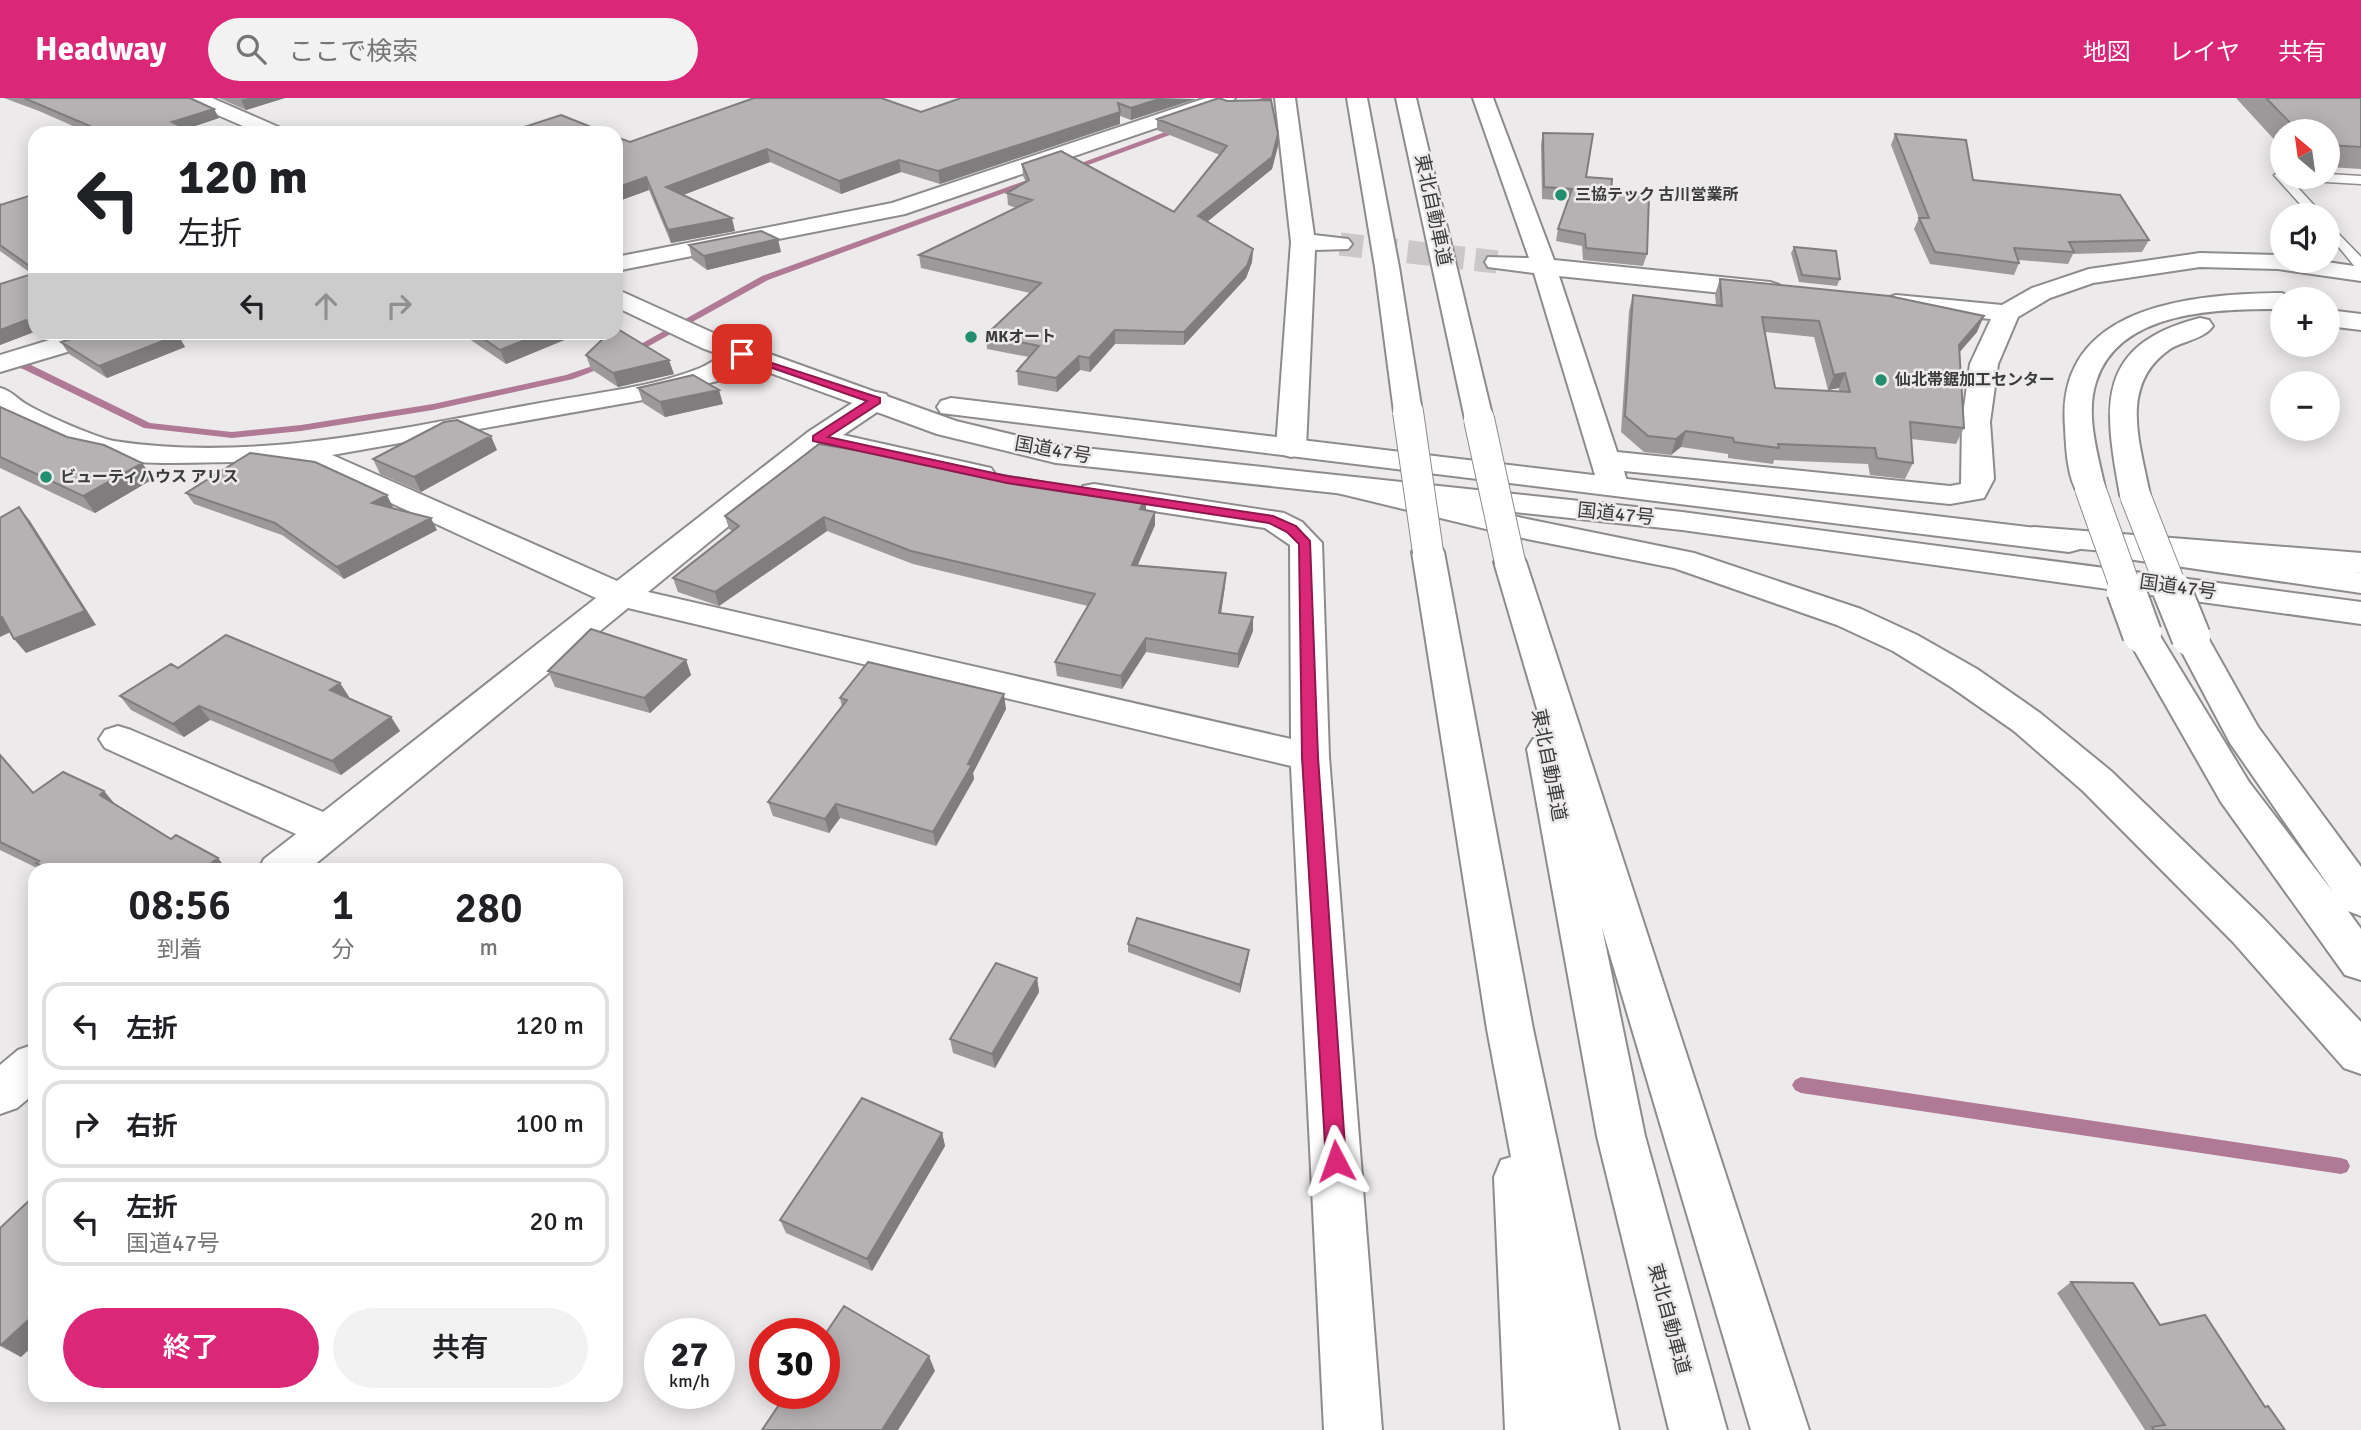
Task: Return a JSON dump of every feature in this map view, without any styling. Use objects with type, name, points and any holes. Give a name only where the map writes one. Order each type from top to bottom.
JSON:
[{"type":"main road","points":[[195,98],[260,126]]},
{"type":"main road","points":[[623,263],[897,209],[1225,98]]},
{"type":"main road","points":[[1285,98],[1303,242],[1291,448]]},
{"type":"main road","points":[[1357,98],[1387,267],[1428,552],[1510,1029],[1590,1430]]},
{"type":"main road","name":"東北自動車道","points":[[1406,98],[1510,562],[1621,1136],[1698,1430]]},
{"type":"main road","points":[[1483,98],[1544,267],[1610,472],[1950,495],[1973,491],[1979,479],[1976,422],[1984,364],[2007,313],[2041,293],[2089,276],[2148,265],[2200,260],[2278,262],[2361,274]]},
{"type":"main road","points":[[1303,242],[1340,244]]},
{"type":"main road","points":[[1497,262],[1788,292]]},
{"type":"main road","name":"国道47号","points":[[623,300],[711,342],[947,428],[1056,454],[1868,544],[2361,613]]},
{"type":"main road","points":[[1869,301],[2007,313]]},
{"type":"main road","points":[[2270,302],[2212,304],[2161,314],[2130,326],[2110,339],[2093,357],[2082,382],[2082,450],[2090,488],[2143,634],[2235,792],[2361,962]]},
{"type":"main road","points":[[2340,305],[2361,307]]},
{"type":"main road","points":[[2270,318],[2211,323],[2178,333],[2148,349],[2133,368],[2123,392],[2122,422],[2135,495],[2191,637],[2244,734],[2361,899]]},
{"type":"main road","points":[[2340,319],[2361,322]]},
{"type":"main road","points":[[11,361],[79,340]]},
{"type":"main road","points":[[0,396],[16,410],[105,449],[175,456],[290,453],[416,434],[643,392],[711,374],[742,354]]},
{"type":"main road","points":[[288,863],[818,438],[876,400]]},
{"type":"main road","name":"国道47号","points":[[876,400],[1291,448],[1610,472],[2034,537],[2361,583]]},
{"type":"main road","points":[[818,438],[1007,480],[1273,520],[1292,529],[1306,543],[1310,757],[1353,1430]]},
{"type":"main road","points":[[290,453],[333,465],[621,596],[1310,757]]},
{"type":"main road","points":[[1340,485],[1527,529],[1682,560],[1849,617],[1905,643],[1964,678],[2027,722],[2097,781],[2248,930],[2361,1054]]},
{"type":"main road","points":[[2034,537],[2361,563]]},
{"type":"main road","points":[[1510,562],[1780,1430]]},
{"type":"main road","points":[[118,739],[327,831]]},
{"type":"main road","points":[[1510,1029],[1534,1430]]},
{"type":"main road","points":[[0,1093],[28,1071]]},
{"type":"lane","points":[[2340,179],[2361,180]]},
{"type":"lane","points":[[2293,189],[2306,203]]},
{"type":"lane","points":[[2340,241],[2361,265]]},
{"type":"building","points":[[24,98],[190,98],[214,109],[172,122],[180,126],[90,126]]},
{"type":"building","points":[[754,98],[881,98],[921,112],[961,98],[1162,98],[1131,108],[1118,103],[1120,112],[938,171],[899,160],[839,181],[767,149],[666,187],[732,218],[668,230],[646,177],[623,185],[623,140],[630,142]]},
{"type":"building","points":[[1219,98],[1227,101],[1271,100],[1278,134],[1272,157],[1198,216],[1253,249],[1247,266],[1184,332],[1115,330],[1089,358],[1079,356],[1056,378],[1017,371],[1039,346],[986,335],[1041,283],[919,255],[1032,200],[1007,193],[1029,180],[1022,164],[1061,151],[1174,212],[1227,146],[1157,119]]},
{"type":"building","points":[[2266,98],[2361,98],[2361,147],[2340,146],[2340,119],[2286,119]]},
{"type":"building","points":[[561,115],[588,126],[527,126]]},
{"type":"building","points":[[1543,133],[1593,134],[1586,177],[1612,179],[1611,192],[1649,195],[1647,254],[1586,248],[1585,234],[1558,229],[1572,189],[1544,187]]},
{"type":"building","points":[[1895,134],[1966,140],[1973,180],[2120,195],[2149,240],[2069,242],[2074,252],[2014,248],[2019,263],[1935,252],[1919,218],[1929,218]]},
{"type":"building","points":[[28,196],[28,265],[0,245],[0,205]]},
{"type":"building","points":[[761,231],[778,239],[704,256],[689,245]]},
{"type":"building","points":[[1794,247],[1836,251],[1840,279],[1802,275]]},
{"type":"building","points":[[28,275],[28,321],[0,330],[0,284]]},
{"type":"building","points":[[1720,279],[1889,296],[1984,316],[1959,345],[1964,428],[1910,422],[1913,463],[1877,458],[1875,448],[1778,444],[1779,448],[1734,442],[1733,438],[1686,431],[1676,439],[1648,436],[1625,416],[1633,295],[1722,306]],"holes":[[[1762,317],[1819,321],[1834,375],[1845,373],[1850,392],[1775,388]]]},
{"type":"building","points":[[623,332],[669,360],[613,373],[586,355],[602,340],[623,340]]},
{"type":"building","points":[[68,340],[165,340],[99,366],[61,342]]},
{"type":"building","points":[[486,340],[524,340],[500,350]]},
{"type":"building","points":[[693,375],[719,390],[660,402],[638,388]]},
{"type":"building","points":[[0,407],[67,437],[104,445],[142,463],[83,496],[0,457]]},
{"type":"building","points":[[457,420],[491,436],[414,477],[373,459],[444,422]]},
{"type":"building","points":[[819,444],[1146,499],[1140,509],[1155,512],[1132,565],[1226,573],[1219,613],[1253,617],[1238,654],[1146,638],[1121,676],[1055,662],[1095,594],[911,551],[824,517],[715,592],[673,578],[739,526],[725,516]]},
{"type":"building","points":[[250,453],[315,462],[387,495],[372,503],[431,518],[337,567],[275,523],[186,493]]},
{"type":"building","points":[[19,507],[85,611],[14,639],[2,617],[0,618],[0,518]]},
{"type":"building","points":[[591,629],[686,660],[644,698],[548,671]]},
{"type":"building","points":[[226,635],[340,683],[330,690],[391,717],[332,761],[199,706],[173,724],[120,696],[171,664],[178,668]]},
{"type":"building","points":[[868,662],[1004,694],[968,764],[972,765],[933,832],[836,804],[825,819],[768,802],[847,700],[840,698]]},
{"type":"building","points":[[0,755],[33,793],[63,772],[104,791],[100,795],[171,839],[176,835],[218,858],[211,863],[36,863],[39,861],[0,842]]},
{"type":"building","points":[[1137,918],[1249,950],[1240,985],[1128,944]]},
{"type":"building","points":[[996,963],[1037,978],[992,1054],[950,1039]]},
{"type":"building","points":[[862,1098],[942,1133],[867,1259],[780,1220]]},
{"type":"building","points":[[28,1202],[28,1320],[1,1345],[0,1344],[0,1228]]},
{"type":"building","points":[[2071,1282],[2133,1283],[2160,1325],[2205,1315],[2265,1407],[2268,1406],[2285,1430],[2154,1430],[2152,1427],[2165,1425]]},
{"type":"building","points":[[844,1306],[929,1356],[882,1430],[762,1430],[776,1409],[840,1409],[840,1318],[836,1318]]},
{"type":"waterway","points":[[1244,107],[1269,98]]},
{"type":"waterway","points":[[1066,170],[1182,129]]},
{"type":"waterway","points":[[628,354],[765,278],[1033,181]]},
{"type":"waterway","points":[[0,360],[27,367],[148,426],[232,435],[301,428],[433,407],[569,377],[607,364]]},
{"type":"waterway","points":[[1801,1085],[2341,1166]]},
{"type":"tunnel","points":[[1340,244],[1497,262]]},
{"type":"place","name":"三協テック 古川営業所","points":[[1561,195]]},
{"type":"place","name":"MKオート","points":[[971,337]]},
{"type":"place","name":"仙北帯鋸加工センター","points":[[1881,380]]},
{"type":"place","name":"ビューティハウス アリス","points":[[46,477]]},
{"type":"route","points":[[742,354],[876,400],[818,438],[1007,480],[1273,520],[1292,529],[1306,543],[1310,757],[1336,1161]]}]
